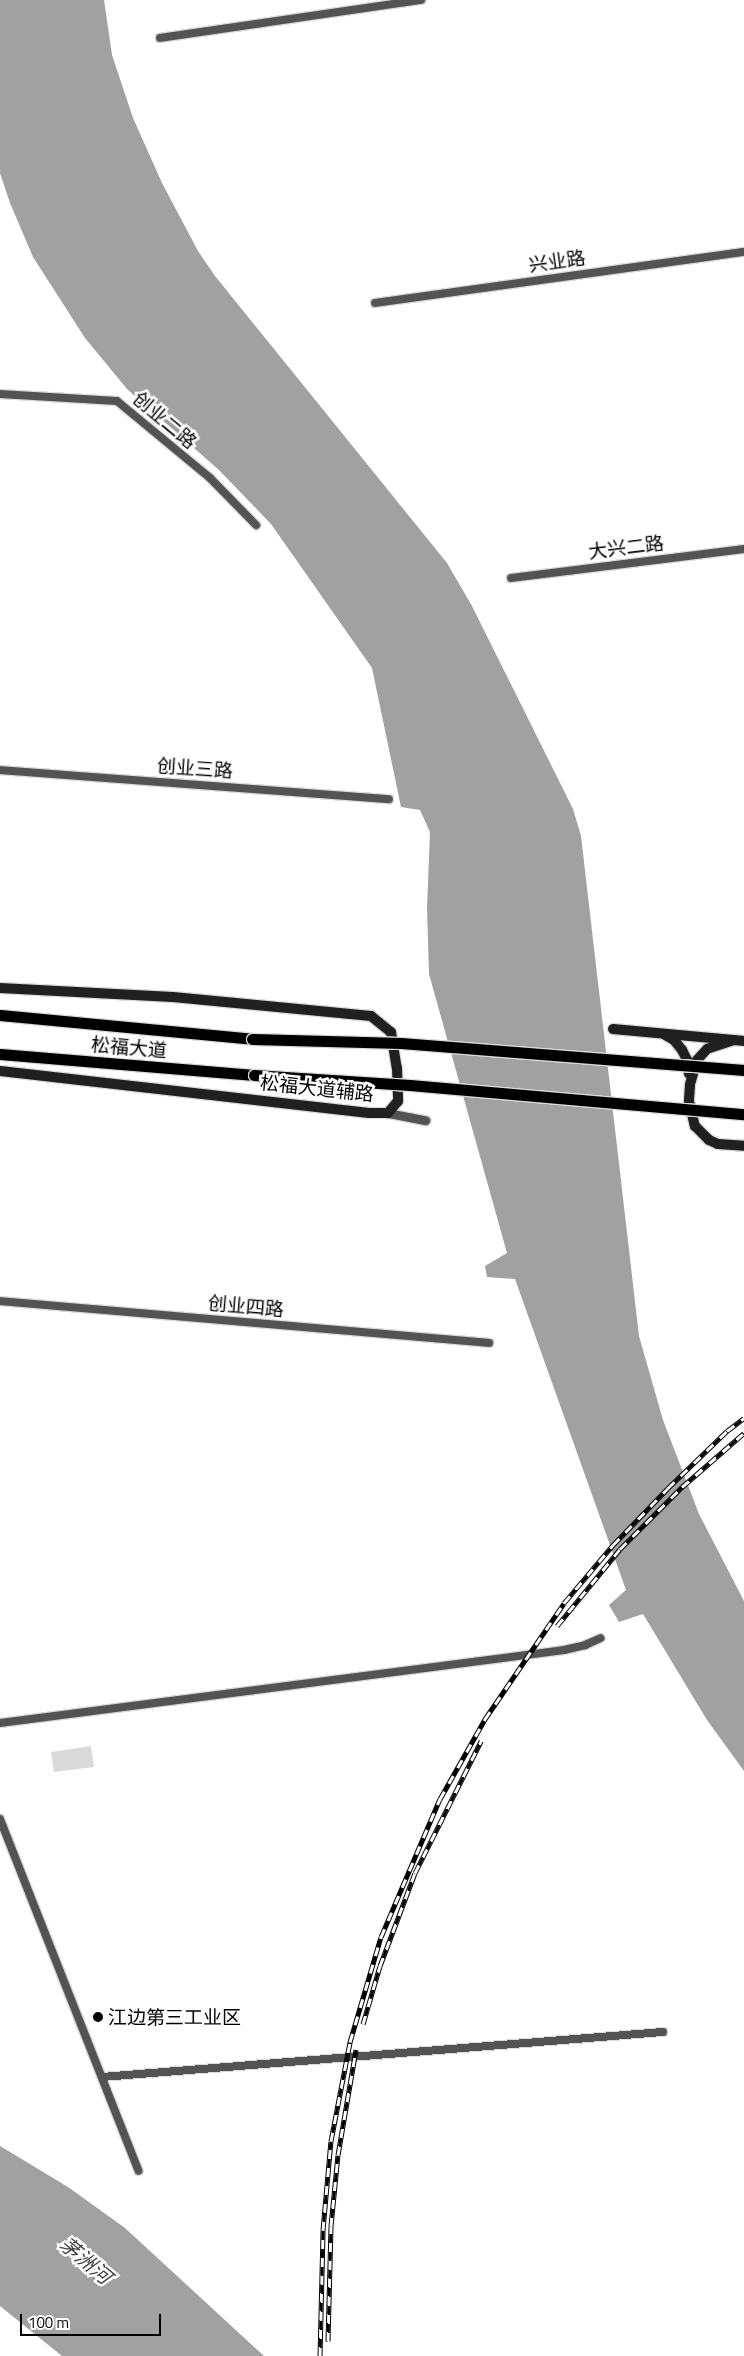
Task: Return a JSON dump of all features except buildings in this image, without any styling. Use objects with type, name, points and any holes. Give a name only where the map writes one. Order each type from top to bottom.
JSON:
[{"type":"main road","name":"松福大道辅路","points":[[0,988],[173,997],[371,1016],[391,1032],[397,1068],[398,1101],[388,1113],[369,1113],[0,1072]]},
{"type":"main road","name":"松福大道","points":[[0,1016],[252,1039],[402,1043],[744,1070]]},
{"type":"main road","points":[[613,1029],[739,1041]]},
{"type":"main road","points":[[663,1034],[674,1040],[684,1055],[689,1071],[691,1114],[701,1134],[718,1144],[744,1146]]},
{"type":"main road","points":[[690,1084],[697,1060],[707,1049],[719,1044],[739,1041]]},
{"type":"main road","name":"松福大道","points":[[0,1054],[254,1075],[420,1086],[744,1114]]},
{"type":"street","points":[[160,38],[421,0]]},
{"type":"street","name":"兴业路","points":[[375,303],[744,252]]},
{"type":"street","name":"创业二路","points":[[0,394],[117,401],[210,478],[256,525]]},
{"type":"street","name":"大兴二路","points":[[512,578],[744,548]]},
{"type":"street","name":"创业三路","points":[[0,770],[388,800]]},
{"type":"street","points":[[388,1113],[425,1120]]},
{"type":"street","name":"创业四路","points":[[0,1301],[489,1343]]},
{"type":"street","points":[[0,1723],[564,1650],[601,1638]]},
{"type":"street","points":[[0,1819],[139,2171]]},
{"type":"street","points":[[102,2077],[663,2032]]},
{"type":"shaded area","points":[[91,1746],[94,1767],[54,1772],[51,1752]]},
{"type":"water","points":[[0,0],[104,0],[112,55],[133,118],[162,183],[198,251],[215,276],[447,563],[472,606],[573,809],[581,836],[639,1336],[663,1420],[699,1514],[744,1601],[744,1771],[707,1720],[643,1614],[619,1622],[609,1605],[626,1590],[515,1279],[487,1277],[485,1266],[507,1253],[429,974],[427,909],[430,832],[420,810],[401,807],[372,668],[271,524],[219,470],[127,389],[85,338],[33,257],[10,203],[0,173]]},
{"type":"water","name":"茅洲河","points":[[0,2146],[68,2187],[125,2228],[264,2356],[62,2356],[0,2306]]},
{"type":"railway","points":[[320,2356],[323,2230],[331,2141],[350,2042],[381,1937],[440,1799],[485,1719],[564,1603],[613,1545],[668,1488],[727,1431],[744,1418]]},
{"type":"railway","points":[[557,1626],[620,1549],[682,1487],[744,1433]]},
{"type":"railway","points":[[363,2024],[380,1966],[415,1873],[481,1741]]},
{"type":"railway","points":[[328,2341],[331,2226],[338,2155],[356,2050]]},
{"type":"place","name":"江边第三工业区","points":[[98,2017]]}]
